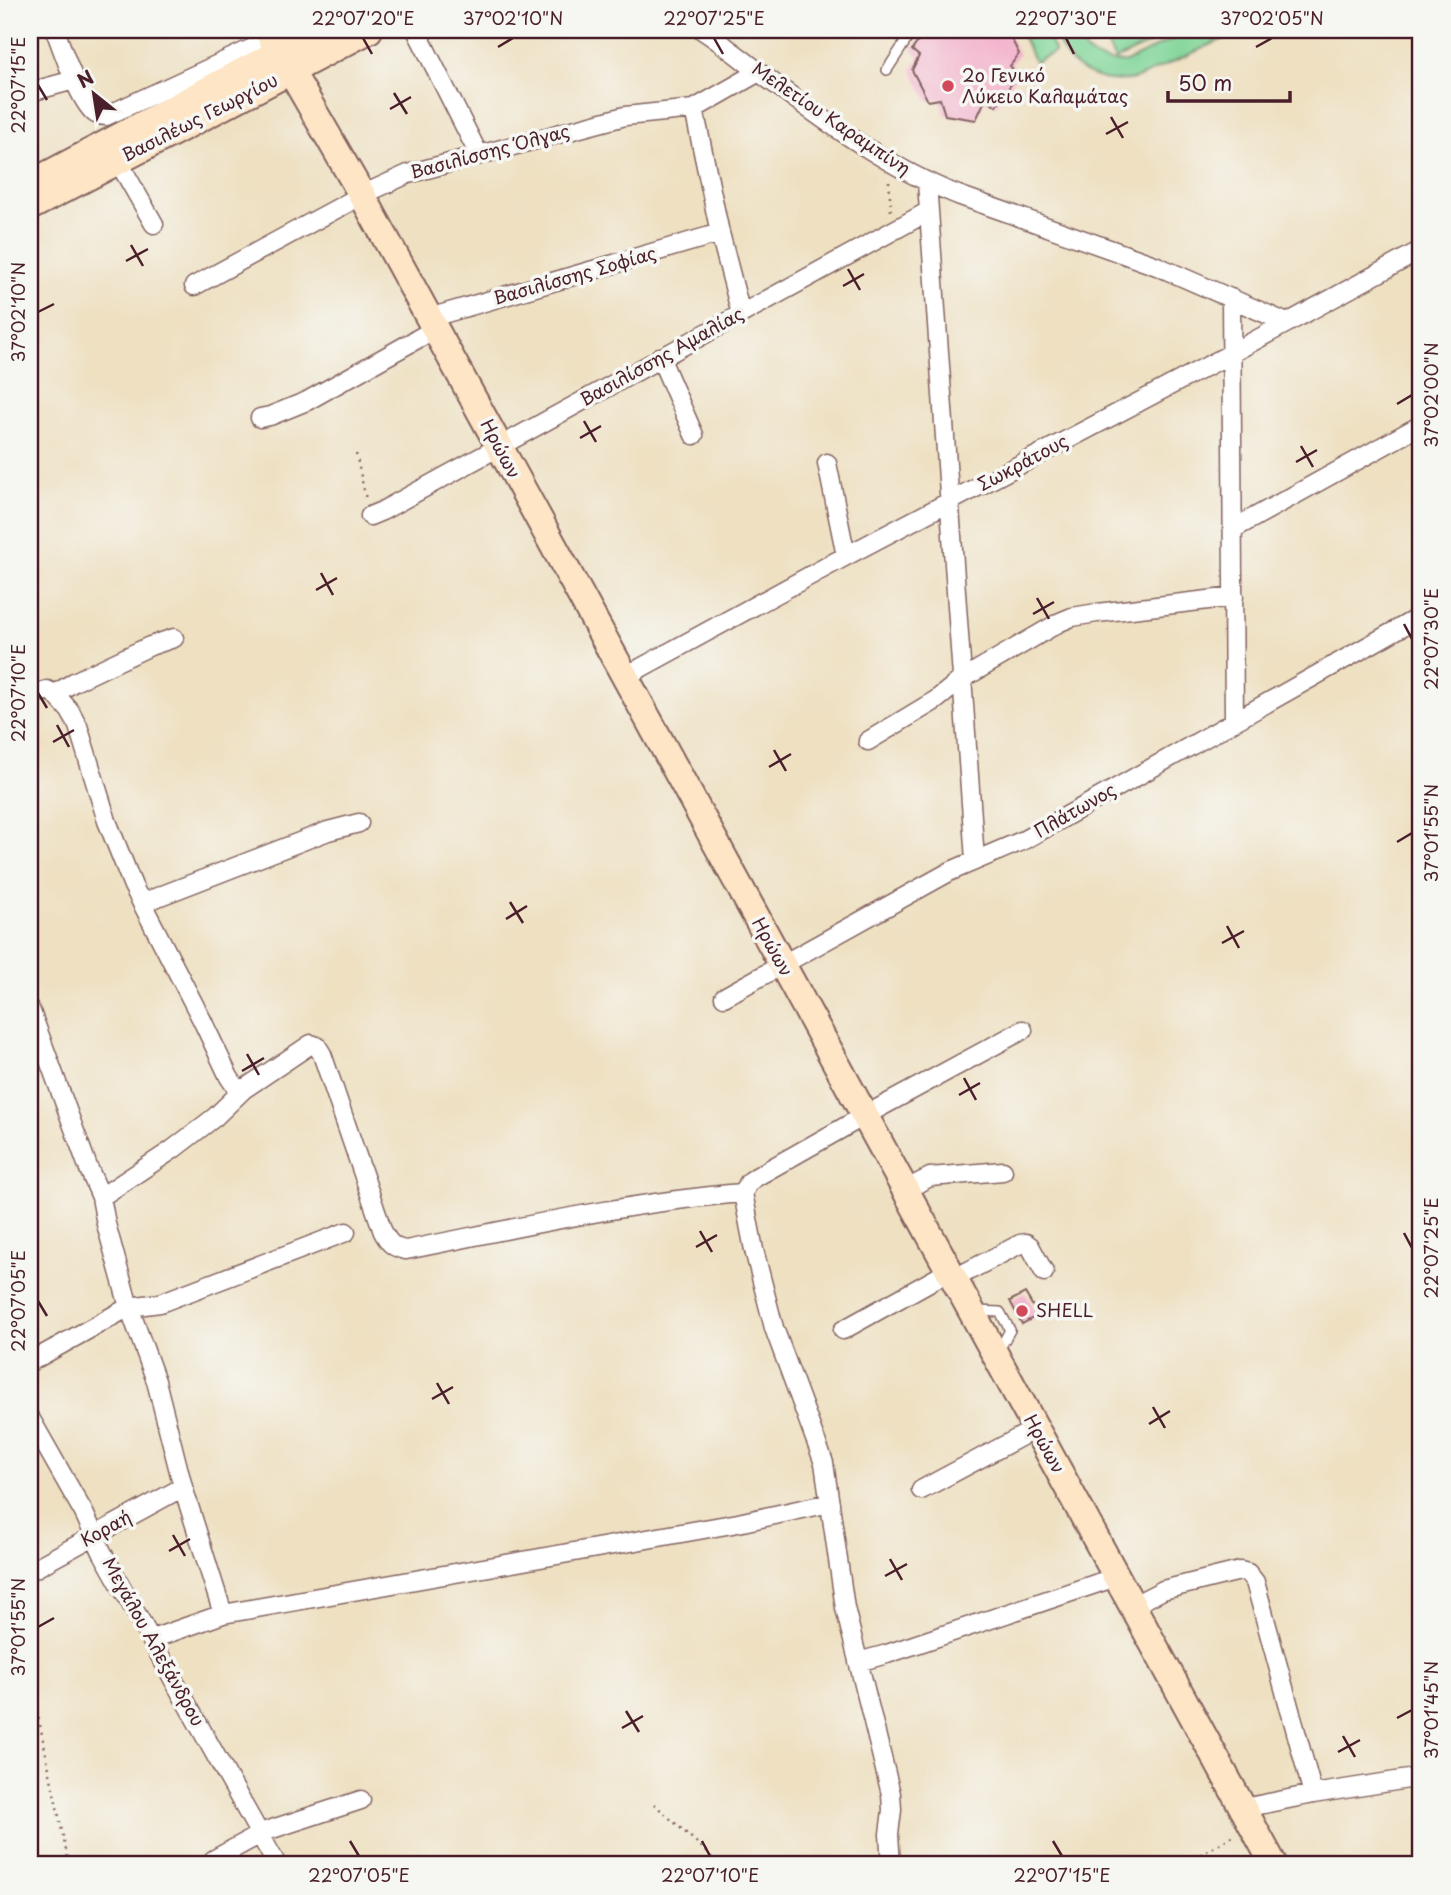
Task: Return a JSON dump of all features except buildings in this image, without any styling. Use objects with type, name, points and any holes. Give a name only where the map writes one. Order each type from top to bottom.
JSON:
[{"type":"street","points":[[55,30],[74,80],[89,108],[97,115],[106,116],[277,48]]},
{"type":"street","name":"Βασιλέως Γεωργίου","points":[[30,184],[277,48],[321,30]]},
{"type":"street","name":"Βασιλέως Γεωργίου","points":[[30,208],[118,161],[277,48],[369,30]]},
{"type":"street","points":[[416,30],[479,155]]},
{"type":"street","name":"Μελετίου Καραμπίνη","points":[[702,30],[815,112],[927,182],[1157,266],[1287,323]]},
{"type":"street","name":"Ηρώων","points":[[277,48],[362,195],[1274,1865]]},
{"type":"street","name":"Βασιλίσσης Όλγας","points":[[194,286],[362,195],[408,174],[625,116],[694,110],[760,72]]},
{"type":"street","points":[[30,93],[74,80]]},
{"type":"street","points":[[694,110],[720,233],[741,314]]},
{"type":"street","points":[[118,161],[154,224]]},
{"type":"street","points":[[927,182],[975,860]]},
{"type":"street","name":"Βασιλίσσης Αμαλίας","points":[[370,516],[929,211]]},
{"type":"street","name":"Βασιλίσσης Σοφίας","points":[[260,418],[307,401],[432,324],[720,233]]},
{"type":"street","name":"Σωκράτους","points":[[624,677],[1421,250]]},
{"type":"street","points":[[1231,298],[1234,721]]},
{"type":"street","points":[[660,357],[694,435]]},
{"type":"street","points":[[1233,529],[1421,425]]},
{"type":"street","points":[[827,463],[846,556]]},
{"type":"street","points":[[867,741],[936,700],[962,679],[1042,631],[1072,617],[1234,597]]},
{"type":"street","name":"Πλάτωνος","points":[[724,997],[951,871],[1024,840],[1421,616]]},
{"type":"street","points":[[55,694],[74,682],[150,646],[174,638]]},
{"type":"street","points":[[30,695],[47,691],[55,694],[70,711],[78,726],[107,821],[133,887],[229,1077],[235,1086],[244,1089]]},
{"type":"street","points":[[142,904],[328,831],[359,823]]},
{"type":"street","points":[[30,1009],[101,1196],[129,1307],[156,1381],[183,1487],[223,1614]]},
{"type":"street","points":[[891,1865],[891,1794],[845,1608],[824,1463],[790,1374],[764,1290],[743,1194],[756,1177],[1024,1030]]},
{"type":"street","points":[[101,1196],[172,1150],[215,1117],[244,1089],[311,1044],[317,1046],[322,1054],[383,1232],[395,1248],[406,1250],[591,1213],[688,1198],[743,1194]]},
{"type":"street","points":[[905,1190],[930,1177],[1003,1171]]},
{"type":"street","points":[[30,1362],[129,1307],[160,1303],[346,1233]]},
{"type":"street","points":[[844,1330],[951,1275],[1020,1244],[1026,1243],[1030,1246],[1044,1272]]},
{"type":"street","name":"Μεγάλου Αλεξάνδρου","points":[[30,1418],[277,1865]]},
{"type":"street","points":[[921,1490],[1035,1429]]},
{"type":"street","name":"Κοραή","points":[[30,1571],[183,1487]]},
{"type":"street","points":[[152,1639],[223,1614],[738,1523],[830,1503]]},
{"type":"street","points":[[1132,1606],[1163,1590],[1240,1571],[1248,1573],[1255,1582],[1313,1794]]},
{"type":"street","points":[[859,1662],[1116,1577]]},
{"type":"street","points":[[1241,1807],[1421,1776]]},
{"type":"street","points":[[213,1860],[259,1834],[360,1800]]},
{"type":"lane","points":[[887,69],[913,30]]},
{"type":"path","points":[[356,454],[370,516]]},
{"type":"path","points":[[30,1677],[69,1865]]},
{"type":"path","points":[[654,1804],[708,1852],[718,1865]]},
{"type":"path","points":[[1182,1865],[1238,1833]]},
{"type":"green space","points":[[1019,30],[1044,30],[1055,52],[1035,62]]},
{"type":"green space","points":[[1055,30],[1074,30],[1081,45],[1093,56],[1126,62],[1191,30],[1243,30],[1135,79],[1108,80],[1095,77],[1074,64],[1059,43]]},
{"type":"green space","points":[[1100,30],[1179,30],[1115,60]]},
{"type":"place","name":"2ο Γενικό Λύκειο Καλαμάτας","points":[[948,86]]},
{"type":"place","name":"SHELL","points":[[1022,1311]]}]
